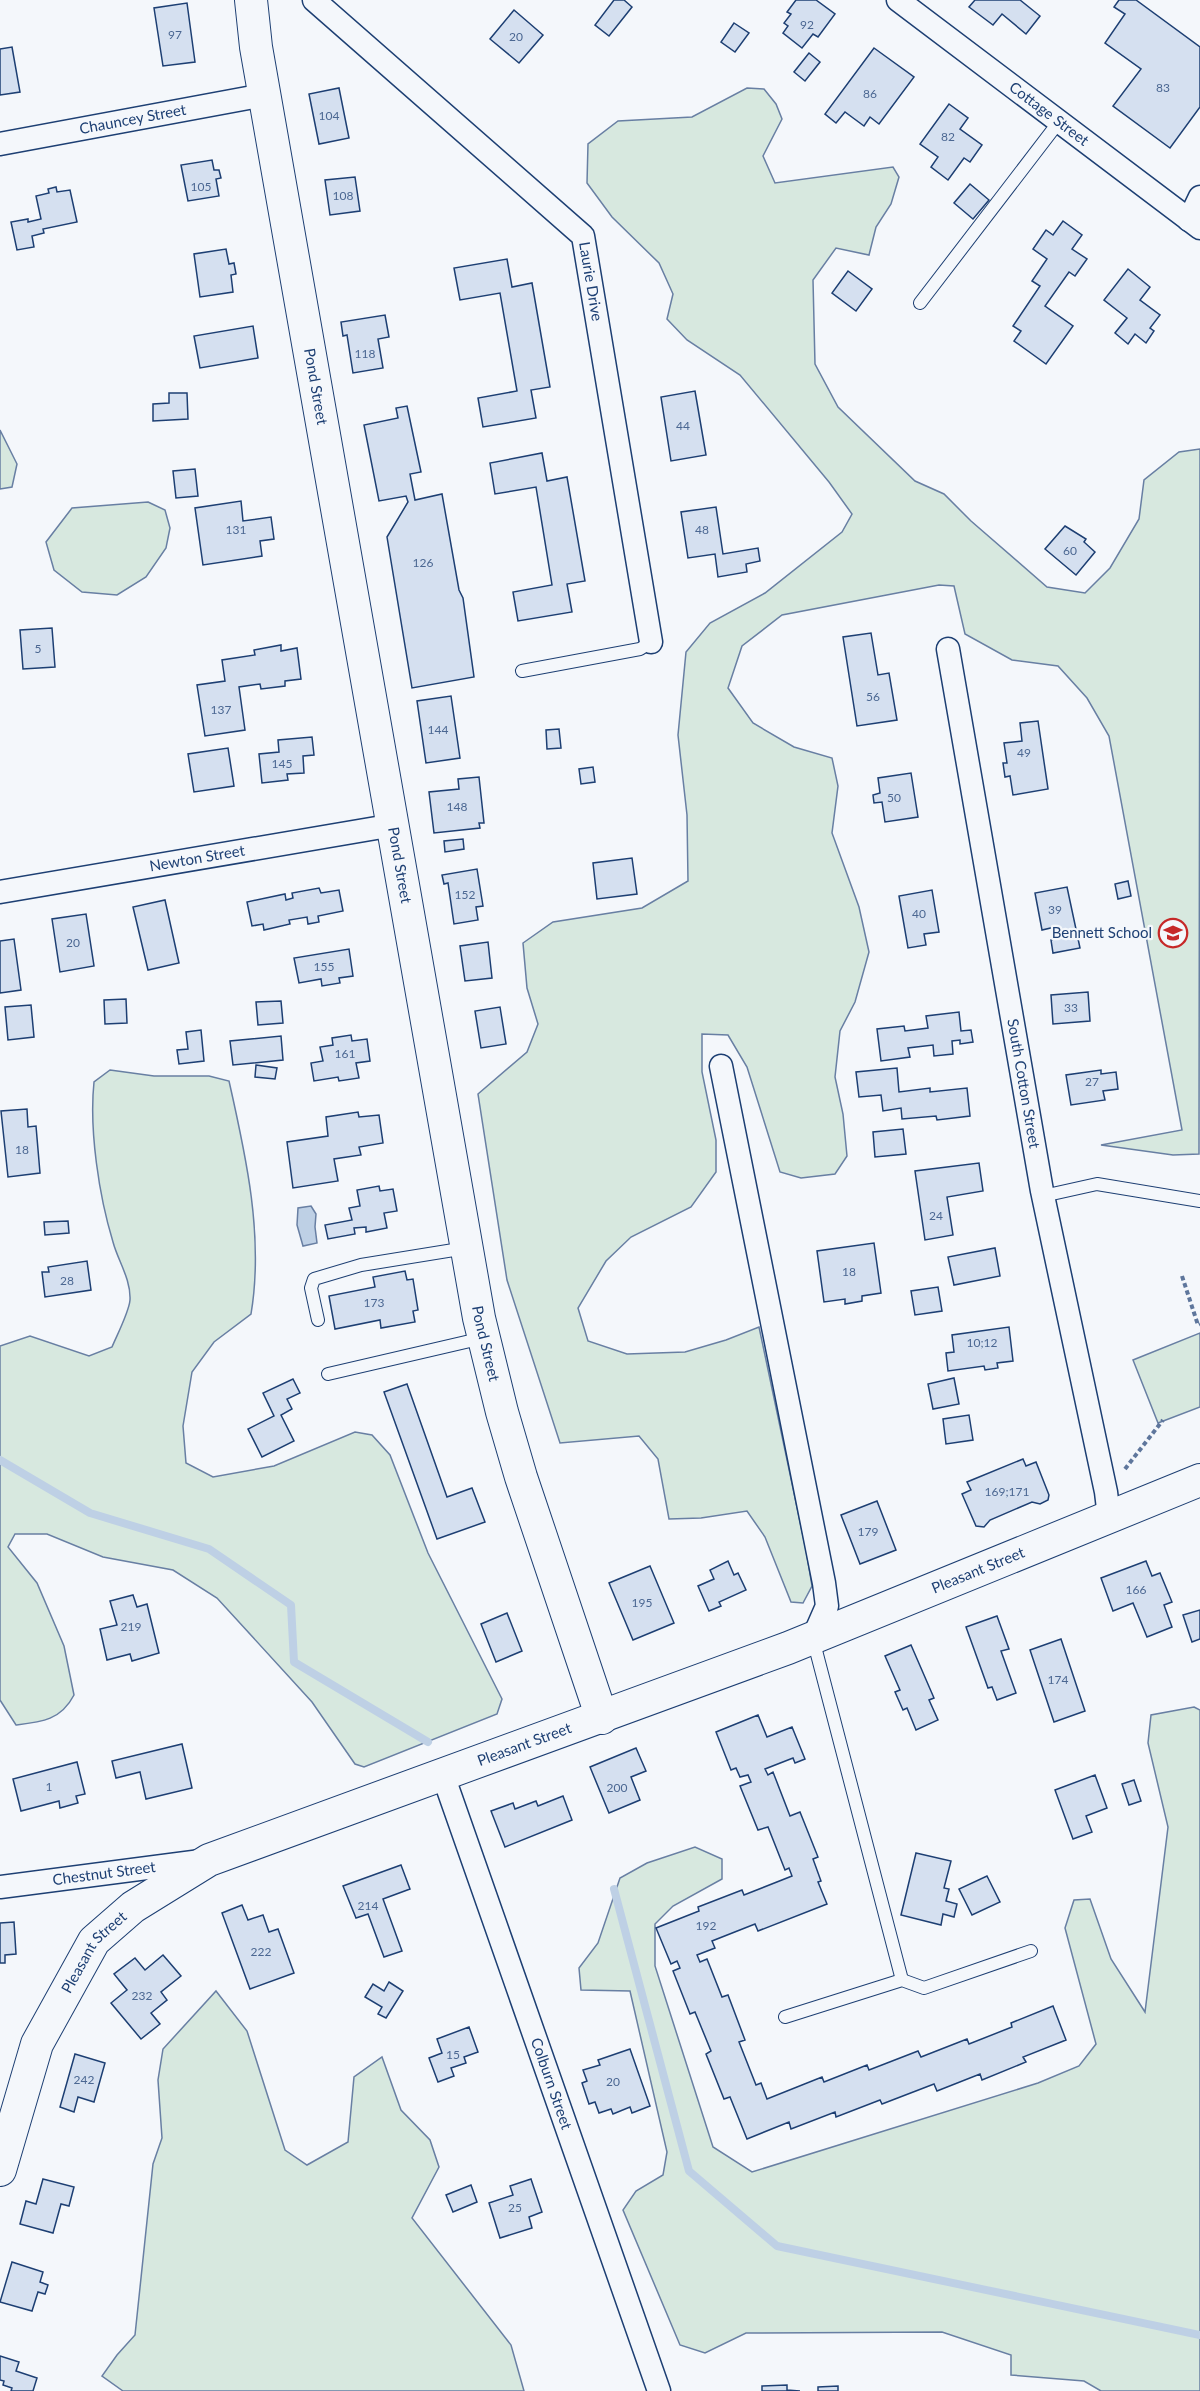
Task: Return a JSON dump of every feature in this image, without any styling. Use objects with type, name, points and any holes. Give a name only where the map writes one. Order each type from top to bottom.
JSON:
[{"type":"street","name":"Pond Street","points":[[251,0],[264,95],[484,1338],[521,1477],[602,1718]]},
{"type":"street","name":"Laurie Drive","points":[[314,0],[582,236],[651,642]]},
{"type":"street","name":"Cottage Street","points":[[898,0],[1058,123],[1195,224]]},
{"type":"street","name":"Chauncey Street","points":[[0,144],[264,95]]},
{"type":"street","points":[[1195,224],[1200,197]]},
{"type":"street","name":"South Cotton Street","points":[[948,649],[1043,1196],[1106,1492],[1109,1517]]},
{"type":"street","name":"Newton Street","points":[[0,892],[394,825]]},
{"type":"street","points":[[721,1066],[824,1582],[826,1606],[813,1638]]},
{"type":"street","name":"Pleasant Street","points":[[0,2170],[36,2044],[94,1941],[133,1906],[209,1860],[602,1718],[813,1638],[1200,1480]]},
{"type":"street","name":"Colburn Street","points":[[443,1775],[660,2391]]},
{"type":"street","name":"Chestnut Street","points":[[0,1887],[209,1860]]},
{"type":"lane","points":[[921,303],[1058,123]]},
{"type":"lane","points":[[522,671],[640,649],[651,642]]},
{"type":"lane","points":[[1043,1196],[1097,1184],[1200,1201]]},
{"type":"lane","points":[[318,1320],[311,1288],[314,1279],[360,1265],[467,1248]]},
{"type":"lane","points":[[328,1374],[484,1338]]},
{"type":"lane","points":[[813,1638],[902,1980]]},
{"type":"lane","points":[[785,2017],[902,1980],[924,1988],[1031,1951]]},
{"type":"path","points":[[1182,1276],[1198,1325],[1200,1324]]},
{"type":"path","points":[[1123,1472],[1163,1420]]},
{"type":"shaded area","points":[[747,88],[764,89],[776,104],[782,119],[763,156],[775,183],[893,167],[899,177],[891,204],[876,227],[869,255],[836,248],[813,280],[815,364],[838,407],[915,481],[944,494],[971,521],[1047,587],[1085,593],[1110,568],[1139,519],[1144,480],[1179,452],[1200,449],[1199,1154],[1173,1155],[1101,1145],[1182,1130],[1109,736],[1087,698],[1058,666],[1012,660],[965,634],[954,586],[939,585],[782,615],[742,646],[728,688],[753,723],[794,747],[832,758],[838,786],[832,833],[859,907],[869,952],[855,1002],[840,1031],[835,1077],[843,1114],[847,1156],[835,1174],[801,1178],[780,1172],[747,1067],[728,1035],[702,1034],[702,1072],[716,1140],[716,1172],[691,1207],[631,1237],[606,1261],[578,1308],[588,1341],[627,1354],[685,1352],[759,1327],[812,1586],[803,1603],[791,1602],[765,1537],[747,1511],[701,1518],[669,1519],[658,1459],[639,1436],[560,1443],[507,1280],[478,1094],[527,1052],[538,1024],[527,988],[523,943],[553,922],[642,908],[688,881],[687,815],[678,735],[686,652],[710,623],[765,593],[842,532],[852,514],[829,482],[740,375],[687,340],[667,319],[673,294],[659,263],[612,217],[587,183],[588,144],[618,121],[692,117]]},
{"type":"shaded area","points":[[0,430],[17,464],[12,487],[0,489]]},
{"type":"shaded area","points":[[148,502],[165,510],[170,528],[166,548],[146,577],[117,595],[82,592],[54,570],[46,542],[72,508]]},
{"type":"shaded area","points":[[110,1070],[154,1076],[209,1076],[229,1081],[247,1167],[255,1256],[251,1314],[214,1342],[192,1372],[183,1426],[186,1463],[213,1477],[274,1466],[355,1432],[372,1435],[390,1455],[428,1553],[502,1699],[497,1714],[364,1767],[355,1764],[312,1702],[217,1598],[173,1570],[103,1557],[47,1534],[15,1534],[8,1547],[37,1583],[64,1646],[74,1695],[57,1715],[34,1723],[16,1725],[0,1700],[0,1346],[30,1336],[89,1356],[112,1347],[125,1317],[130,1292],[108,1224],[94,1142],[94,1082]]},
{"type":"shaded area","points":[[1200,1333],[1200,1407],[1158,1423],[1133,1360]]},
{"type":"shaded area","points":[[1194,1707],[1200,1710],[1200,2391],[1101,2391],[1084,2381],[1011,2375],[1011,2355],[942,2332],[746,2333],[705,2353],[680,2345],[623,2210],[636,2191],[663,2175],[667,2152],[630,1991],[581,1990],[579,1968],[598,1943],[620,1878],[647,1863],[695,1847],[722,1859],[722,1879],[673,1906],[655,1924],[655,1966],[713,2147],[752,2172],[1038,2083],[1079,2066],[1096,2044],[1065,1928],[1074,1900],[1090,1899],[1111,1959],[1145,2012],[1168,1827],[1148,1743],[1151,1715]]},
{"type":"shaded area","points":[[216,1991],[247,2031],[285,2150],[307,2165],[348,2142],[354,2077],[382,2057],[401,2110],[430,2140],[439,2167],[412,2218],[511,2345],[524,2391],[123,2391],[102,2376],[135,2335],[153,2164],[162,2138],[158,2080],[163,2049]]},
{"type":"water","points":[[311,1206],[316,1214],[317,1243],[303,1246],[297,1225],[298,1208]]},
{"type":"building","points":[[614,0],[624,0],[632,7],[609,36],[595,25]]},
{"type":"building","points":[[796,0],[816,0],[835,14],[818,37],[813,34],[802,48],[783,33],[788,26],[784,23],[791,14],[787,12]]},
{"type":"building","points":[[975,0],[1020,0],[1040,16],[1026,34],[1002,14],[993,25],[969,7]]},
{"type":"building","points":[[1119,0],[1136,0],[1200,47],[1200,107],[1170,148],[1113,106],[1141,69],[1105,43],[1125,14],[1114,7]]},
{"type":"building","points":[[187,3],[195,62],[163,66],[154,8]]},
{"type":"building","points":[[514,10],[543,35],[519,63],[490,39]]},
{"type":"building","points":[[734,23],[749,33],[735,52],[721,42]]},
{"type":"building","points":[[12,47],[20,92],[0,95],[0,49]]},
{"type":"building","points":[[874,48],[914,77],[879,124],[870,117],[864,126],[845,112],[836,123],[825,114]]},
{"type":"building","points":[[809,53],[820,62],[805,81],[794,72]]},
{"type":"building","points":[[339,88],[349,138],[319,144],[309,94]]},
{"type":"building","points":[[949,104],[968,118],[960,129],[982,145],[970,162],[964,158],[948,180],[931,167],[938,157],[920,144]]},
{"type":"building","points":[[212,160],[214,170],[219,170],[221,178],[216,179],[219,196],[188,201],[181,165]]},
{"type":"building","points":[[355,177],[360,211],[330,215],[325,180]]},
{"type":"building","points":[[970,184],[989,200],[973,219],[954,203]]},
{"type":"building","points":[[56,187],[57,192],[70,190],[77,222],[43,229],[44,233],[32,236],[34,247],[17,250],[11,222],[41,219],[36,196],[49,193],[48,189]]},
{"type":"building","points":[[1063,221],[1082,235],[1072,249],[1087,259],[1075,276],[1069,272],[1045,306],[1073,326],[1046,364],[1014,341],[1021,331],[1013,326],[1040,286],[1032,281],[1047,259],[1033,249],[1046,230],[1053,235]]},
{"type":"building","points":[[226,249],[229,264],[234,263],[236,274],[231,275],[233,292],[200,297],[194,254]]},
{"type":"building","points":[[507,259],[512,287],[532,283],[550,387],[531,390],[536,418],[483,427],[478,398],[517,391],[500,293],[460,300],[454,268]]},
{"type":"building","points":[[1128,269],[1150,287],[1140,300],[1160,315],[1150,328],[1154,331],[1146,343],[1135,334],[1128,344],[1115,333],[1127,318],[1104,300]]},
{"type":"building","points":[[848,271],[872,289],[856,311],[832,293]]},
{"type":"building","points":[[385,315],[389,337],[378,339],[383,368],[353,373],[347,335],[343,336],[341,322]]},
{"type":"building","points":[[253,326],[258,358],[200,368],[194,336]]},
{"type":"building","points":[[695,391],[706,455],[671,461],[661,397]]},
{"type":"building","points":[[169,393],[187,393],[188,419],[153,421],[153,404],[169,403]]},
{"type":"building","points":[[407,406],[421,472],[410,474],[415,500],[442,494],[459,590],[463,598],[474,677],[412,688],[387,537],[408,502],[406,496],[379,501],[364,425],[398,418],[396,408]]},
{"type":"building","points":[[542,453],[547,481],[567,477],[585,581],[567,584],[572,612],[518,621],[513,592],[552,585],[536,487],[495,494],[490,463]]},
{"type":"building","points":[[195,469],[198,496],[176,498],[173,471]]},
{"type":"building","points":[[241,501],[243,521],[271,517],[274,539],[260,541],[262,556],[203,565],[195,508]]},
{"type":"building","points":[[716,507],[723,554],[758,548],[760,561],[746,564],[747,572],[718,577],[715,554],[688,558],[681,512]]},
{"type":"building","points":[[1065,526],[1086,539],[1084,542],[1095,552],[1076,575],[1045,549]]},
{"type":"building","points":[[52,628],[55,667],[23,669],[20,630]]},
{"type":"building","points":[[871,633],[878,675],[889,673],[897,720],[857,726],[843,637]]},
{"type":"building","points":[[281,645],[281,651],[297,648],[301,679],[285,681],[285,686],[261,689],[260,684],[239,687],[245,730],[205,736],[197,685],[225,681],[222,660],[255,655],[254,650]]},
{"type":"building","points":[[451,696],[460,758],[426,763],[417,701]]},
{"type":"building","points":[[1038,721],[1048,789],[1013,795],[1010,776],[1005,777],[1003,763],[1007,763],[1004,743],[1022,741],[1020,723]]},
{"type":"building","points":[[559,729],[561,748],[547,749],[546,730]]},
{"type":"building","points":[[312,737],[314,755],[303,756],[304,773],[287,774],[288,780],[262,783],[259,754],[279,752],[278,740]]},
{"type":"building","points":[[228,748],[234,786],[194,792],[188,754]]},
{"type":"building","points":[[593,767],[595,782],[581,784],[579,769]]},
{"type":"building","points":[[911,773],[918,817],[885,822],[882,802],[874,803],[873,795],[880,793],[878,778]]},
{"type":"building","points":[[479,777],[484,823],[479,823],[480,828],[434,833],[429,792],[459,789],[458,779]]},
{"type":"building","points":[[463,839],[464,849],[445,852],[444,841]]},
{"type":"building","points":[[632,858],[637,894],[597,899],[593,863]]},
{"type":"building","points":[[477,869],[483,906],[476,907],[478,920],[454,924],[448,883],[444,884],[442,875]]},
{"type":"building","points":[[1128,881],[1131,896],[1118,899],[1115,884]]},
{"type":"building","points":[[1067,887],[1080,948],[1053,953],[1051,940],[1057,938],[1055,927],[1042,930],[1035,893]]},
{"type":"building","points":[[319,888],[321,893],[339,890],[343,911],[318,916],[319,922],[308,924],[307,917],[289,920],[290,924],[264,930],[263,924],[252,926],[247,902],[285,894],[286,900],[293,898],[292,893]]},
{"type":"building","points":[[932,890],[939,932],[924,934],[926,945],[908,948],[899,896]]},
{"type":"building","points":[[165,900],[179,963],[148,970],[133,907]]},
{"type":"building","points":[[86,914],[94,966],[60,972],[52,919]]},
{"type":"building","points":[[14,939],[21,990],[0,993],[0,941]]},
{"type":"building","points":[[488,942],[492,978],[465,981],[460,946]]},
{"type":"building","points":[[349,949],[353,976],[339,978],[340,983],[322,986],[321,979],[299,983],[294,958]]},
{"type":"building","points":[[1088,992],[1090,1021],[1053,1024],[1051,995]]},
{"type":"building","points":[[126,999],[127,1023],[105,1024],[104,1000]]},
{"type":"building","points":[[281,1001],[283,1023],[258,1025],[256,1002]]},
{"type":"building","points":[[31,1005],[34,1037],[8,1040],[5,1007]]},
{"type":"building","points":[[500,1007],[506,1044],[481,1048],[475,1011]]},
{"type":"building","points":[[959,1012],[961,1031],[971,1030],[973,1042],[960,1044],[960,1040],[952,1041],[953,1054],[934,1056],[933,1045],[908,1048],[910,1057],[881,1061],[877,1029],[904,1026],[905,1031],[928,1028],[926,1016]]},
{"type":"building","points":[[201,1030],[204,1061],[179,1064],[177,1050],[188,1049],[186,1032]]},
{"type":"building","points":[[351,1035],[352,1041],[367,1039],[370,1061],[356,1063],[359,1078],[339,1081],[338,1077],[314,1081],[311,1063],[323,1061],[320,1047],[333,1045],[332,1038]]},
{"type":"building","points":[[281,1036],[283,1060],[233,1065],[230,1041]]},
{"type":"building","points":[[256,1065],[277,1068],[275,1079],[255,1077]]},
{"type":"building","points":[[897,1068],[899,1092],[930,1088],[930,1092],[967,1088],[970,1116],[937,1120],[936,1116],[902,1119],[901,1108],[883,1111],[881,1095],[859,1097],[856,1072]]},
{"type":"building","points":[[1101,1070],[1101,1074],[1116,1072],[1118,1089],[1103,1091],[1105,1100],[1071,1105],[1066,1075]]},
{"type":"building","points":[[27,1109],[28,1127],[36,1126],[40,1173],[8,1177],[1,1111]]},
{"type":"building","points":[[358,1112],[359,1117],[379,1115],[383,1143],[359,1147],[361,1155],[334,1159],[338,1181],[293,1188],[287,1142],[328,1136],[326,1117]]},
{"type":"building","points":[[903,1129],[906,1154],[875,1157],[873,1132]]},
{"type":"building","points":[[979,1163],[983,1191],[947,1197],[953,1235],[925,1240],[915,1171]]},
{"type":"building","points":[[379,1186],[380,1191],[393,1189],[397,1211],[384,1213],[387,1228],[366,1232],[366,1227],[354,1228],[355,1234],[328,1239],[325,1225],[352,1220],[349,1208],[360,1206],[357,1190]]},
{"type":"building","points":[[68,1221],[69,1233],[45,1235],[44,1222]]},
{"type":"building","points":[[874,1243],[881,1293],[862,1296],[862,1301],[845,1304],[845,1299],[824,1302],[817,1251]]},
{"type":"building","points":[[995,1248],[1000,1276],[954,1285],[948,1257]]},
{"type":"building","points":[[87,1261],[91,1290],[45,1297],[42,1272],[49,1272],[48,1267]]},
{"type":"building","points":[[405,1271],[407,1280],[413,1279],[418,1310],[413,1311],[415,1322],[381,1328],[380,1320],[335,1329],[329,1296],[375,1287],[373,1277]]},
{"type":"building","points":[[938,1287],[942,1311],[915,1315],[911,1291]]},
{"type":"building","points":[[1009,1327],[1013,1361],[997,1363],[998,1368],[985,1370],[984,1366],[948,1371],[946,1353],[954,1352],[952,1335]]},
{"type":"building","points":[[954,1378],[959,1404],[933,1409],[928,1384]]},
{"type":"building","points":[[293,1379],[300,1393],[287,1399],[292,1409],[281,1415],[294,1441],[262,1457],[248,1429],[274,1416],[263,1393]]},
{"type":"building","points":[[407,1384],[447,1497],[472,1488],[485,1522],[437,1539],[384,1392]]},
{"type":"building","points":[[969,1415],[973,1440],[946,1444],[943,1419]]},
{"type":"building","points":[[1023,1459],[1026,1466],[1036,1462],[1049,1495],[1048,1500],[1040,1504],[1032,1502],[990,1520],[984,1527],[976,1526],[962,1494],[971,1490],[967,1482]]},
{"type":"building","points":[[877,1501],[896,1550],[860,1564],[841,1515]]},
{"type":"building","points":[[728,1561],[734,1575],[738,1573],[746,1590],[719,1602],[721,1606],[709,1611],[698,1586],[714,1579],[710,1570]]},
{"type":"building","points":[[1146,1561],[1152,1576],[1160,1573],[1172,1602],[1164,1605],[1172,1627],[1147,1637],[1133,1603],[1113,1611],[1101,1578]]},
{"type":"building","points":[[650,1566],[674,1623],[633,1640],[609,1583]]},
{"type":"building","points":[[133,1595],[137,1607],[147,1604],[159,1653],[132,1661],[130,1654],[107,1660],[100,1629],[117,1625],[110,1601]]},
{"type":"building","points":[[1200,1610],[1200,1639],[1192,1642],[1183,1615]]},
{"type":"building","points":[[507,1613],[522,1651],[496,1662],[481,1624]]},
{"type":"building","points":[[997,1616],[1009,1649],[1001,1651],[1016,1693],[997,1700],[992,1687],[988,1688],[966,1627]]},
{"type":"building","points":[[1061,1639],[1085,1711],[1054,1722],[1030,1650]]},
{"type":"building","points":[[911,1645],[934,1698],[929,1700],[938,1720],[916,1730],[907,1708],[903,1710],[895,1692],[900,1690],[885,1656]]},
{"type":"building","points":[[758,1715],[767,1737],[792,1727],[805,1759],[795,1763],[793,1758],[765,1769],[768,1775],[773,1772],[790,1816],[800,1812],[818,1857],[813,1859],[821,1881],[818,1882],[827,1904],[758,1931],[755,1924],[712,1941],[715,1948],[697,1955],[700,1962],[707,1959],[722,1997],[728,1995],[745,2040],[739,2042],[756,2085],[761,2083],[767,2099],[822,2077],[824,2082],[867,2065],[869,2070],[918,2051],[921,2057],[967,2039],[969,2044],[1012,2027],[1011,2023],[1053,2006],[1066,2040],[1023,2057],[1026,2062],[982,2080],[980,2074],[937,2091],[934,2084],[882,2104],[880,2100],[836,2117],[835,2112],[791,2129],[789,2122],[747,2139],[730,2097],[724,2099],[706,2054],[711,2051],[695,2012],[690,2014],[673,1971],[680,1968],[677,1961],[671,1964],[656,1928],[699,1911],[698,1907],[742,1890],[744,1895],[792,1876],[789,1868],[785,1870],[768,1827],[758,1830],[740,1786],[751,1782],[748,1775],[740,1777],[736,1768],[731,1770],[716,1732]]},
{"type":"building","points":[[182,1744],[192,1788],[146,1799],[140,1772],[116,1778],[112,1761]]},
{"type":"building","points":[[636,1748],[646,1771],[631,1777],[640,1800],[609,1813],[590,1767]]},
{"type":"building","points":[[77,1762],[85,1794],[76,1796],[78,1803],[60,1808],[59,1801],[21,1811],[13,1779]]},
{"type":"building","points":[[1095,1775],[1107,1808],[1086,1816],[1092,1832],[1073,1839],[1055,1790]]},
{"type":"building","points":[[1134,1780],[1141,1801],[1129,1805],[1122,1784]]},
{"type":"building","points":[[563,1796],[572,1820],[505,1847],[491,1811],[513,1803],[515,1809],[536,1801],[538,1806]]},
{"type":"building","points":[[916,1853],[951,1861],[944,1888],[949,1889],[946,1901],[957,1904],[954,1917],[943,1914],[941,1925],[901,1915]]},
{"type":"building","points":[[401,1865],[410,1889],[383,1899],[402,1951],[384,1957],[368,1914],[356,1918],[343,1886]]},
{"type":"building","points":[[987,1876],[1000,1902],[972,1915],[959,1889]]},
{"type":"building","points":[[242,1905],[248,1920],[263,1915],[269,1932],[278,1929],[294,1973],[250,1989],[222,1913]]},
{"type":"building","points":[[14,1922],[16,1954],[5,1955],[5,1963],[0,1963],[0,1923]]},
{"type":"building","points":[[163,1955],[181,1976],[161,1992],[167,2000],[151,2013],[160,2024],[141,2039],[111,2003],[127,1990],[114,1974],[135,1958],[145,1970]]},
{"type":"building","points":[[389,1982],[403,1991],[386,2018],[378,2014],[382,2007],[365,1997],[373,1984],[384,1991]]},
{"type":"building","points":[[469,2027],[478,2052],[464,2057],[466,2063],[451,2068],[454,2076],[438,2082],[429,2058],[442,2053],[437,2039]]},
{"type":"building","points":[[630,2049],[650,2106],[632,2113],[630,2107],[613,2114],[611,2109],[599,2113],[595,2102],[589,2104],[582,2083],[587,2081],[583,2070],[600,2065],[598,2060]]},
{"type":"building","points":[[75,2054],[105,2063],[94,2102],[78,2097],[74,2112],[60,2107]]},
{"type":"building","points":[[43,2179],[74,2187],[69,2206],[61,2204],[53,2233],[20,2224],[26,2201],[36,2204]]},
{"type":"building","points":[[531,2179],[542,2212],[529,2217],[532,2228],[500,2238],[489,2203],[513,2195],[510,2186]]},
{"type":"building","points":[[471,2185],[477,2202],[453,2212],[446,2195]]},
{"type":"building","points":[[12,2262],[43,2272],[40,2282],[48,2285],[45,2294],[38,2292],[32,2311],[0,2302]]},
{"type":"building","points":[[0,2356],[19,2362],[16,2371],[37,2378],[33,2391],[11,2391],[12,2388],[3,2385],[4,2381],[0,2380]]},
{"type":"building","points":[[787,2385],[787,2390],[800,2391],[762,2391],[762,2386]]},
{"type":"building","points":[[838,2386],[838,2391],[818,2391],[818,2387]]},
{"type":"waterway","points":[[0,1460],[90,1513],[209,1549],[291,1605],[294,1662],[428,1742]]},
{"type":"waterway","points":[[614,1889],[689,2171],[777,2246],[1200,2335]]},
{"type":"place","name":"Bennett School","points":[[1173,933]]}]
